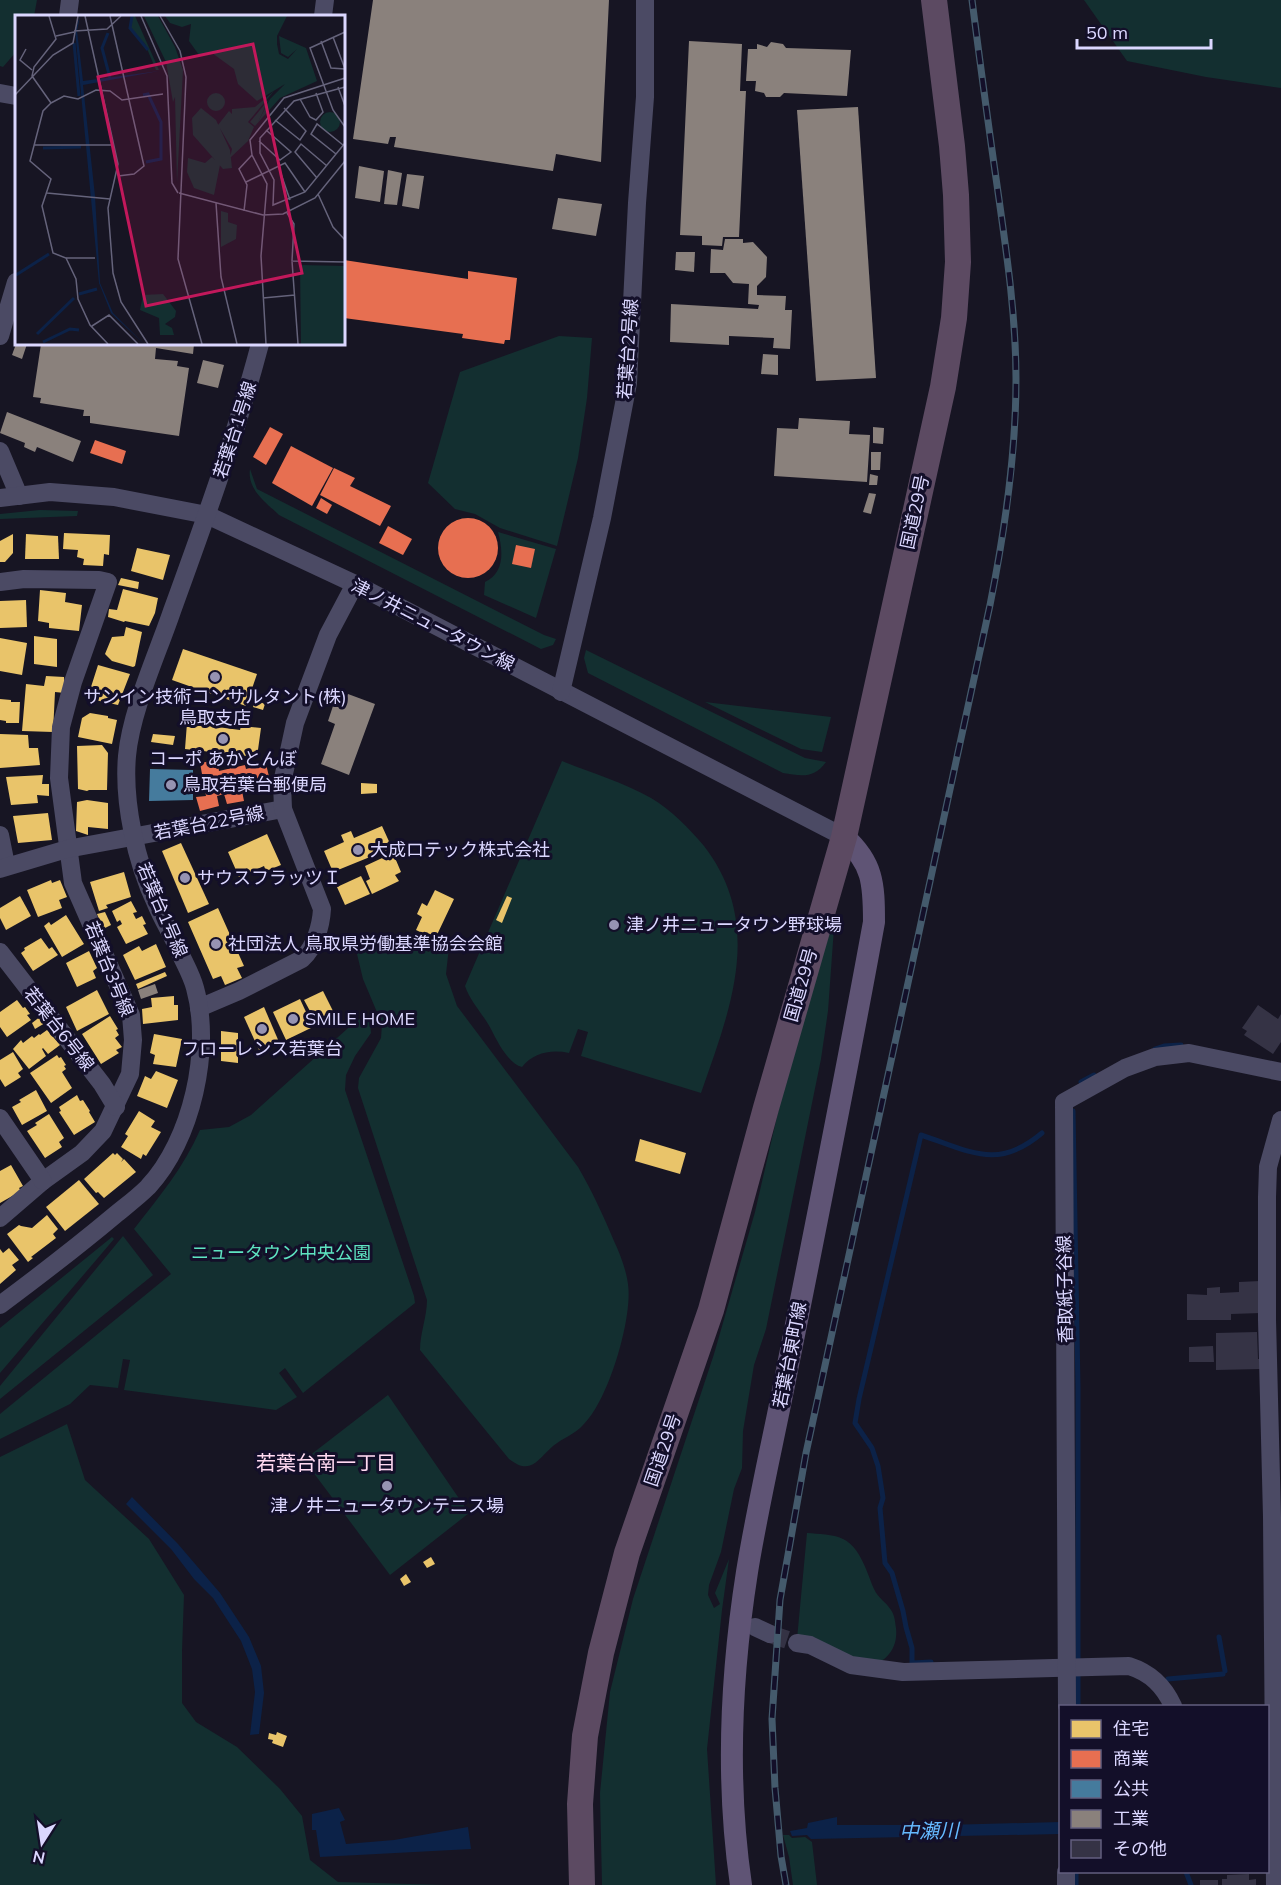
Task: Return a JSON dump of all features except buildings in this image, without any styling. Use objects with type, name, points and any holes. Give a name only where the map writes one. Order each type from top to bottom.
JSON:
[{"type":"highway","name":"国道29号","points":[[582,1885],[580,1804],[585,1736],[601,1653],[627,1553],[711,1310],[844,837],[943,387],[954,318],[958,262],[956,195],[934,0]]},
{"type":"main road","name":"若葉台東町線","points":[[741,1885],[736,1848],[732,1773],[734,1701],[741,1613],[757,1520],[874,922],[874,893],[868,869],[857,849],[844,837]]},
{"type":"street","points":[[68,15],[70,0]]},
{"type":"street","points":[[323,15],[325,0]]},
{"type":"street","name":"若葉台2号線","points":[[561,692],[602,518],[628,383],[645,97],[645,0]]},
{"type":"street","points":[[0,93],[15,96]]},
{"type":"street","points":[[0,336],[15,285]]},
{"type":"street","name":"若葉台1号線","points":[[0,1305],[98,1230],[148,1188],[183,1133],[191,1106],[201,1038],[199,1008],[195,987],[180,951],[155,903],[142,868],[128,802],[127,756],[137,709],[207,515],[248,392],[260,345]]},
{"type":"street","points":[[0,451],[19,496]]},
{"type":"street","name":"津ノ井ニュータウン線","points":[[0,498],[50,492],[114,497],[207,515],[355,584],[844,837]]},
{"type":"street","name":"若葉台3号線","points":[[0,582],[24,579],[108,582],[73,682],[61,727],[59,778],[73,883],[131,1016],[133,1040],[130,1074],[103,1131],[82,1153],[43,1181],[0,1218]]},
{"type":"street","points":[[199,1008],[239,991],[302,959],[308,953],[321,922],[322,909],[283,809],[282,783],[295,723],[327,635],[355,584]]},
{"type":"street","name":"若葉台22号線","points":[[135,837],[283,809]]},
{"type":"street","points":[[0,835],[3,867],[67,849],[135,837]]},
{"type":"street","name":"若葉台6号線","points":[[0,952],[102,1084],[116,1107]]},
{"type":"street","name":"香取紙子谷線","points":[[1066,1705],[1064,1102],[1125,1068],[1155,1057],[1189,1053],[1281,1072]]},
{"type":"street","points":[[0,1118],[43,1181]]},
{"type":"street","points":[[1275,1885],[1272,1517],[1274,1322],[1268,1167],[1281,1120]]},
{"type":"street","points":[[797,1643],[810,1645],[851,1665],[903,1672],[1129,1666],[1140,1670],[1159,1683],[1172,1705]]},
{"type":"green space","points":[[0,0],[37,0],[34,15],[15,15],[15,53],[3,67],[0,66]]},
{"type":"green space","points":[[1084,0],[1281,0],[1281,88],[1206,77],[1127,61]]},
{"type":"green space","points":[[559,336],[592,338],[587,398],[578,458],[557,546],[500,528],[475,514],[455,509],[428,483],[460,372]]},
{"type":"green space","points":[[250,469],[257,489],[544,635],[556,639],[553,645],[541,649],[279,515],[254,489]]},
{"type":"green space","points":[[40,510],[78,511],[77,516],[0,519],[0,514]]},
{"type":"green space","points":[[498,532],[556,549],[536,618],[484,595],[485,582],[496,573],[501,560]]},
{"type":"green space","points":[[586,650],[805,758],[826,762],[812,774],[783,773],[588,673],[584,658]]},
{"type":"green space","points":[[705,702],[831,717],[822,752],[801,749]]},
{"type":"green space","name":"津ノ井ニュータウン野球場","points":[[562,761],[629,787],[665,808],[704,846],[723,876],[733,906],[738,937],[736,968],[731,999],[701,1093],[581,1056],[588,1032],[578,1029],[569,1053],[543,1053],[531,1058],[522,1067],[517,1065],[504,1052],[465,986]]},
{"type":"green space","points":[[835,914],[828,1011],[821,1059],[766,1329],[754,1365],[743,1431],[742,1468],[734,1489],[721,1552],[709,1585],[708,1595],[714,1608],[720,1604],[715,1593],[729,1559],[707,1749],[716,1885],[602,1885],[600,1793],[610,1692],[633,1599],[714,1354],[755,1212],[785,1082]]},
{"type":"green space","points":[[382,934],[429,952],[437,942],[449,947],[446,974],[457,1006],[578,1167],[606,1222],[626,1273],[629,1299],[623,1337],[610,1379],[601,1398],[592,1414],[580,1428],[553,1446],[538,1461],[528,1466],[517,1464],[509,1459],[420,1350],[427,1300],[358,1088],[359,1078],[381,1038],[382,1024],[363,979],[357,954],[367,941]]},
{"type":"green space","name":"ニュータウン中央公園","points":[[362,1018],[370,1022],[371,1033],[355,1056],[346,1075],[345,1090],[415,1303],[303,1393],[285,1368],[279,1373],[297,1397],[276,1410],[124,1390],[130,1360],[123,1359],[118,1388],[90,1385],[70,1404],[0,1439],[0,1414],[171,1274],[134,1229],[179,1169],[200,1130],[229,1127],[251,1115]]},
{"type":"green space","points":[[123,1236],[153,1275],[0,1399],[0,1386]]},
{"type":"green space","points":[[112,1237],[114,1239],[0,1373],[0,1328]]},
{"type":"green space","name":"津ノ井ニュータウンテニス場","points":[[388,1395],[469,1513],[390,1575],[304,1460]]},
{"type":"green space","points":[[67,1424],[85,1480],[149,1539],[184,1595],[182,1703],[196,1722],[237,1747],[280,1789],[302,1816],[310,1860],[338,1882],[446,1885],[0,1885],[0,1457]]},
{"type":"green space","points":[[807,1533],[825,1534],[843,1539],[854,1548],[863,1561],[876,1592],[889,1607],[895,1619],[894,1646],[883,1660],[871,1666],[797,1639]]},
{"type":"green space","points":[[783,1835],[789,1835],[792,1838],[805,1837],[812,1842],[817,1885],[793,1885]]},
{"type":"water","points":[[132,1497],[178,1544],[220,1593],[249,1637],[261,1666],[264,1693],[259,1734],[250,1735],[255,1692],[252,1669],[241,1641],[213,1598],[194,1579],[171,1549],[126,1504]]},
{"type":"water","points":[[339,1808],[345,1820],[340,1822],[346,1844],[394,1840],[468,1827],[471,1849],[320,1857],[316,1830],[312,1830],[312,1814]]},
{"type":"water","name":"中瀬川","points":[[837,1817],[837,1825],[1059,1822],[1059,1834],[811,1839],[807,1835],[792,1836],[790,1831],[807,1828],[808,1823]]},
{"type":"waterway","points":[[1155,1049],[1181,1045]]},
{"type":"waterway","points":[[1081,1082],[1094,1075]]},
{"type":"waterway","points":[[1073,1111],[1078,1387],[1078,1705]]},
{"type":"waterway","points":[[931,1662],[912,1663],[912,1648],[903,1611],[892,1573],[885,1563],[880,1508],[883,1498],[878,1466],[872,1448],[855,1423],[859,1399],[921,1135],[969,1151],[997,1155],[1026,1145],[1042,1133]]},
{"type":"waterway","points":[[1219,1637],[1225,1671]]},
{"type":"waterway","points":[[1168,1679],[1223,1674]]},
{"type":"waterway","points":[[1076,1873],[1076,1885]]},
{"type":"waterway","points":[[1186,1873],[1191,1885]]},
{"type":"tunnel","points":[[770,1634],[797,1643]]},
{"type":"railway","points":[[786,1885],[775,1788],[772,1719],[780,1600],[806,1453],[990,605],[1005,521],[1012,464],[1016,379],[1012,306],[972,0]]},
{"type":"place","name":"サンイン技術コンサルタント(株) 鳥取支店","points":[[215,677]]},
{"type":"place","name":"コーポ あかとんぼ","points":[[223,739]]},
{"type":"place","name":"鳥取若葉台郵便局","points":[[171,785]]},
{"type":"place","name":"大成ロテック株式会社","points":[[358,850]]},
{"type":"place","name":"サウスフラッツＩ","points":[[185,878]]},
{"type":"place","name":"津ノ井ニュータウン野球場","points":[[614,925]]},
{"type":"place","name":"社団法人 鳥取県労働基準協会会館","points":[[216,944]]},
{"type":"place","name":"SMILE HOME","points":[[293,1019]]},
{"type":"place","name":"フローレンス若葉台","points":[[262,1029]]},
{"type":"place","name":"津ノ井ニュータウンテニス場","points":[[387,1486]]},
{"type":"district","name":"若葉台南一丁目","points":[[326,1463]]}]
